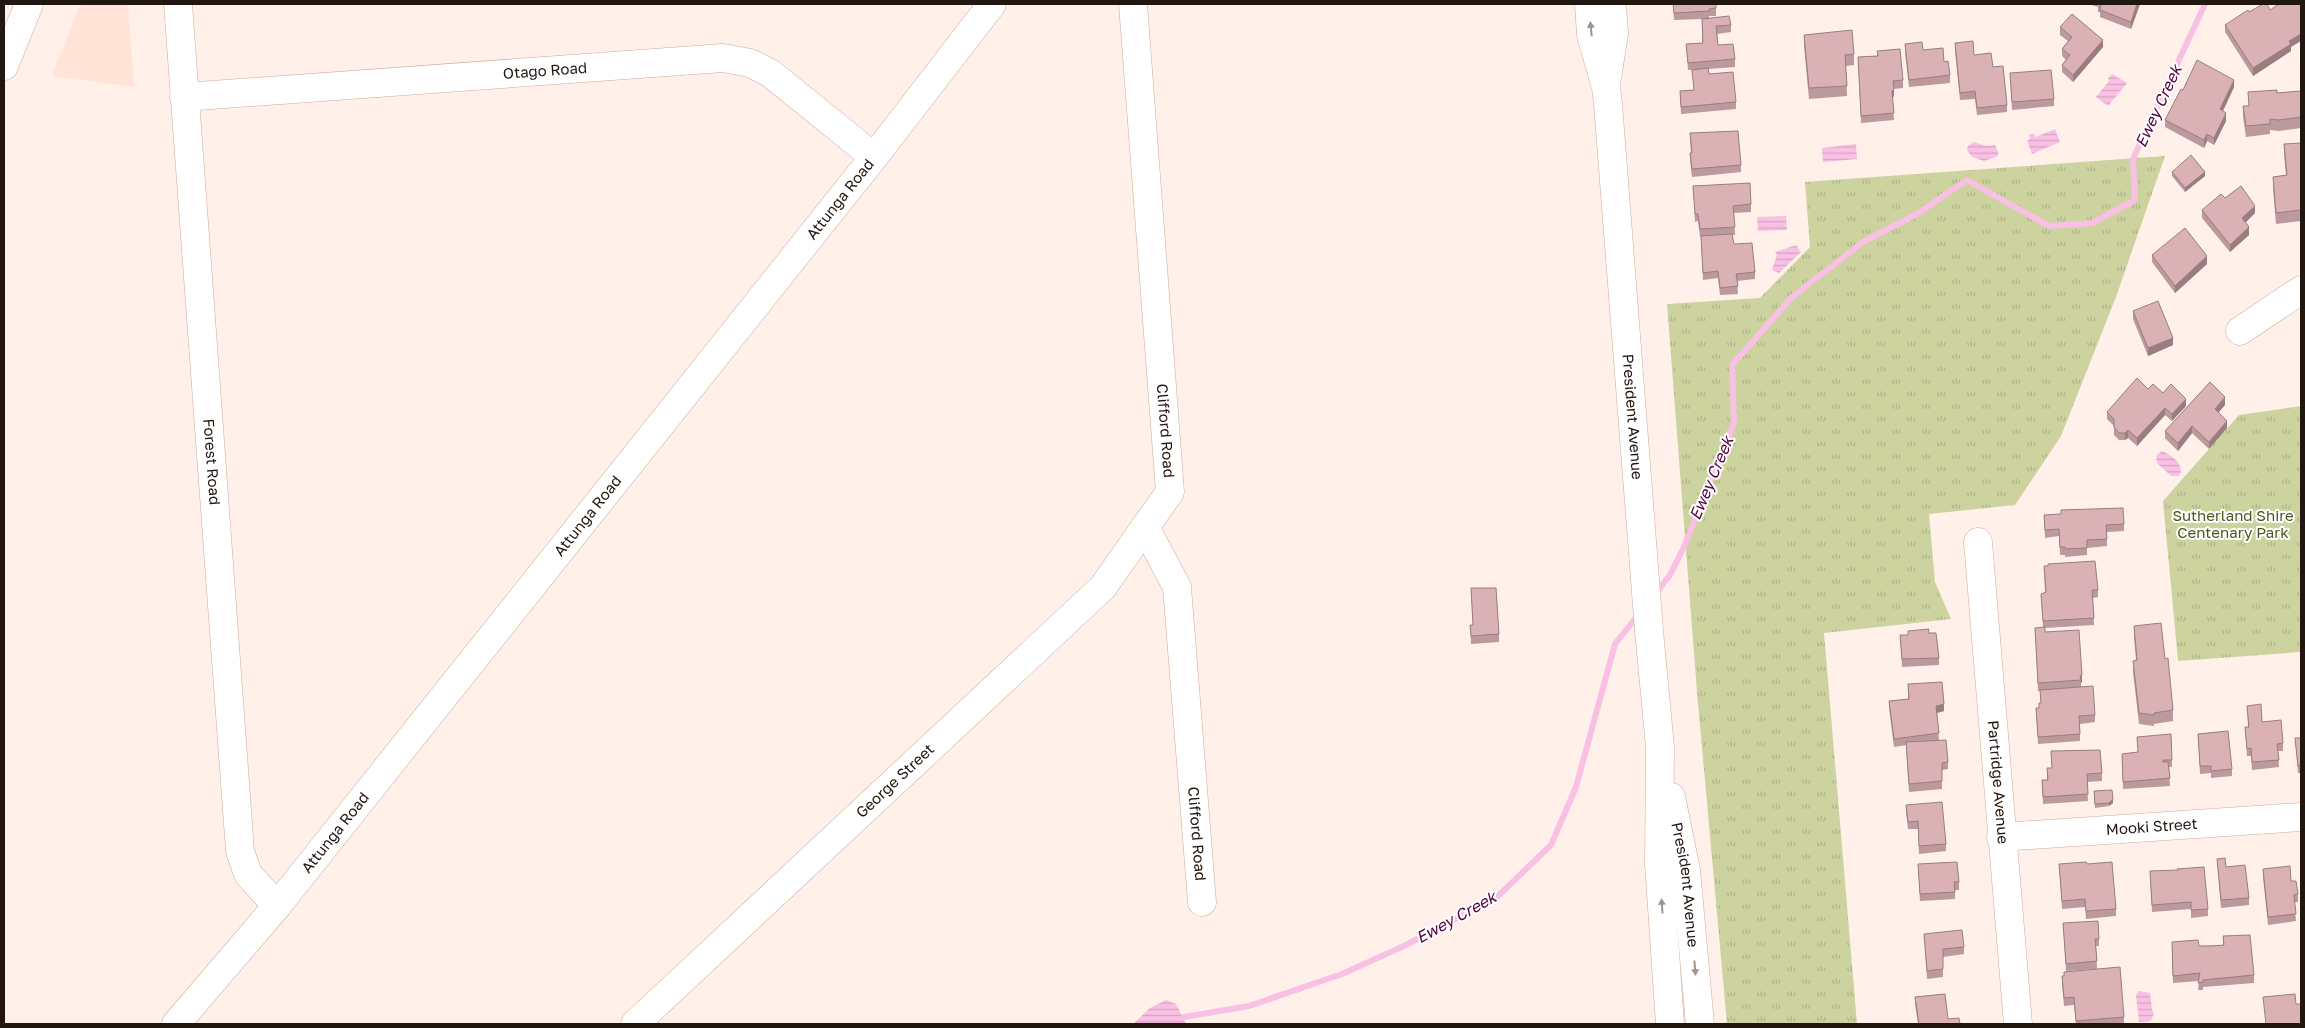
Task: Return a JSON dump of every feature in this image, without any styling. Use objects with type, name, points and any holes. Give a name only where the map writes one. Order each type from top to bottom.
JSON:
[{"type":"street","points":[[4,66],[29,4]]},
{"type":"street","name":"Forest Road","points":[[178,4],[240,851],[248,874],[277,906]]},
{"type":"street","name":"Attunga Road","points":[[176,1024],[277,906],[874,157],[992,4]]},
{"type":"street","name":"Clifford Road","points":[[1133,4],[1170,492],[1145,527],[1177,587],[1202,902]]},
{"type":"street","name":"President Avenue","points":[[1589,4],[1591,34],[1606,87],[1649,631],[1660,747],[1659,864],[1669,1012]]},
{"type":"street","name":"President Avenue","points":[[1606,87],[1614,33],[1612,4]]},
{"type":"street","name":"Otago Road","points":[[184,97],[722,58],[750,63],[770,73],[874,157]]},
{"type":"street","points":[[2240,331],[2301,290]]},
{"type":"street","name":"George Street","points":[[635,1024],[1103,587],[1145,527]]},
{"type":"street","name":"Partridge Avenue","points":[[1978,542],[2018,1024]]},
{"type":"street","name":"President Avenue","points":[[1660,747],[1686,870],[1700,1024]]},
{"type":"street","name":"Mooki Street","points":[[2001,837],[2301,816]]},
{"type":"street","points":[[1654,1024],[1669,1012]]},
{"type":"shaded area","points":[[80,4],[128,4],[134,87],[52,76]]},
{"type":"shaded area","points":[[2112,74],[2127,83],[2108,106],[2096,97],[2109,81],[2108,78]]},
{"type":"shaded area","points":[[2055,129],[2060,142],[2032,154],[2027,141],[2030,139],[2029,135],[2033,134],[2036,137]]},
{"type":"shaded area","points":[[1974,142],[1986,146],[1995,145],[1998,156],[1984,161],[1972,157],[1967,150],[1968,146]]},
{"type":"shaded area","points":[[1856,144],[1857,159],[1823,162],[1822,148]]},
{"type":"shaded area","points":[[1786,216],[1787,230],[1758,231],[1757,217]]},
{"type":"shaded area","points":[[1796,245],[1801,252],[1779,273],[1772,270],[1777,255],[1775,252]]},
{"type":"shaded area","points":[[2162,451],[2177,461],[2181,468],[2179,476],[2171,476],[2157,463],[2156,456]]},
{"type":"shaded area","points":[[2139,991],[2150,993],[2154,1013],[2151,1021],[2139,1022],[2136,995]]},
{"type":"shaded area","points":[[1166,1000],[1176,1004],[1186,1024],[1133,1024],[1150,1008]]},
{"type":"green space","points":[[2165,156],[2116,297],[2061,436],[2015,505],[1929,514],[1935,582],[1951,619],[1824,633],[1857,1024],[1727,1024],[1697,692],[1667,304],[1760,298],[1810,247],[1805,182]]},
{"type":"green space","name":"Sutherland Shire Centenary Park","points":[[2301,406],[2301,652],[2178,661],[2163,501],[2239,415]]},
{"type":"building","points":[[1673,4],[1716,4],[1716,8],[1709,9],[1709,11],[1674,13]]},
{"type":"building","points":[[2098,4],[2137,4],[2131,22],[2100,10],[2101,5]]},
{"type":"building","points":[[2263,4],[2267,4],[2270,10],[2279,4],[2301,4],[2301,34],[2289,41],[2291,44],[2253,68],[2225,25],[2248,10],[2249,12]]},
{"type":"building","points":[[2072,14],[2103,40],[2073,75],[2062,65],[2070,55],[2062,49],[2072,37],[2060,27]]},
{"type":"building","points":[[1729,16],[1731,25],[1716,26],[1718,45],[1733,44],[1735,59],[1688,63],[1686,44],[1703,43],[1702,19]]},
{"type":"building","points":[[1852,30],[1854,54],[1845,55],[1847,86],[1809,88],[1804,35]]},
{"type":"building","points":[[1973,41],[1974,55],[1991,53],[1993,67],[2003,66],[2007,105],[1977,108],[1975,91],[1960,93],[1955,43]]},
{"type":"building","points":[[1922,42],[1923,50],[1943,48],[1944,62],[1948,61],[1950,75],[1909,80],[1905,44]]},
{"type":"building","points":[[1900,49],[1903,80],[1893,81],[1894,113],[1861,116],[1858,57],[1878,56],[1877,51]]},
{"type":"building","points":[[2197,60],[2234,80],[2220,109],[2226,113],[2214,138],[2207,134],[2204,140],[2165,120],[2181,89],[2183,90]]},
{"type":"building","points":[[1708,68],[1709,74],[1733,72],[1736,102],[1681,107],[1680,91],[1694,90],[1692,70]]},
{"type":"building","points":[[2051,70],[2054,99],[2012,102],[2010,73]]},
{"type":"building","points":[[2277,90],[2277,93],[2301,91],[2301,117],[2279,120],[2270,119],[2270,124],[2246,126],[2243,106],[2249,106],[2248,92]]},
{"type":"building","points":[[1738,131],[1741,165],[1692,169],[1690,133]]},
{"type":"building","points":[[2301,143],[2301,210],[2276,213],[2273,177],[2287,175],[2284,144]]},
{"type":"building","points":[[2191,155],[2205,172],[2185,188],[2172,172]]},
{"type":"building","points":[[1750,183],[1751,204],[1733,206],[1735,227],[1700,229],[1698,214],[1695,214],[1693,186]]},
{"type":"building","points":[[2241,186],[2255,206],[2242,218],[2249,227],[2230,245],[2202,210],[2221,194],[2225,198]]},
{"type":"building","points":[[2185,228],[2207,256],[2175,286],[2152,255]]},
{"type":"building","points":[[1732,234],[1734,244],[1752,243],[1755,272],[1736,274],[1738,286],[1720,288],[1718,271],[1703,273],[1701,236]]},
{"type":"building","points":[[2158,301],[2173,338],[2148,348],[2133,311]]},
{"type":"building","points":[[2137,378],[2148,389],[2153,384],[2163,393],[2171,384],[2186,399],[2172,414],[2165,408],[2137,438],[2128,430],[2125,433],[2119,433],[2114,427],[2114,419],[2107,412]]},
{"type":"building","points":[[2210,382],[2225,397],[2215,409],[2227,421],[2209,442],[2192,426],[2178,443],[2165,431]]},
{"type":"building","points":[[2123,508],[2124,524],[2106,525],[2107,539],[2087,540],[2087,548],[2065,549],[2065,547],[2060,547],[2059,529],[2045,530],[2044,515],[2061,514],[2061,510]]},
{"type":"building","points":[[2095,561],[2098,590],[2092,590],[2094,618],[2043,621],[2041,594],[2046,592],[2044,566],[2048,566],[2048,564]]},
{"type":"building","points":[[1471,588],[1496,588],[1499,634],[1471,636],[1470,625],[1473,625]]},
{"type":"building","points":[[2161,623],[2165,659],[2168,658],[2173,710],[2154,713],[2154,715],[2139,713],[2133,661],[2137,660],[2134,626]]},
{"type":"building","points":[[2045,627],[2045,632],[2079,630],[2081,680],[2038,683],[2035,628]]},
{"type":"building","points":[[1929,629],[1928,633],[1936,633],[1939,658],[1902,659],[1900,635],[1908,635],[1908,631]]},
{"type":"building","points":[[1942,682],[1944,704],[1936,706],[1939,733],[1894,739],[1889,701],[1909,699],[1908,684]]},
{"type":"building","points":[[2093,686],[2095,715],[2079,716],[2080,734],[2038,737],[2036,708],[2039,708],[2039,703],[2041,703],[2040,690]]},
{"type":"building","points":[[2261,704],[2262,722],[2281,720],[2283,743],[2277,744],[2279,760],[2252,762],[2251,748],[2247,749],[2245,727],[2249,727],[2247,706]]},
{"type":"building","points":[[2228,731],[2232,769],[2211,771],[2211,766],[2200,766],[2198,734]]},
{"type":"building","points":[[2171,734],[2172,760],[2163,760],[2163,762],[2168,762],[2170,778],[2123,782],[2122,754],[2138,752],[2137,737]]},
{"type":"building","points":[[2295,738],[2301,738],[2301,765],[2298,766]]},
{"type":"building","points":[[1946,740],[1948,762],[1942,763],[1942,781],[1909,784],[1906,742]]},
{"type":"building","points":[[2100,750],[2102,773],[2087,774],[2088,794],[2043,797],[2042,780],[2048,780],[2047,768],[2052,768],[2051,751]]},
{"type":"building","points":[[2112,790],[2113,799],[2109,803],[2095,804],[2094,791]]},
{"type":"building","points":[[1942,802],[1946,844],[1919,846],[1918,821],[1908,822],[1906,805]]},
{"type":"building","points":[[2225,858],[2226,867],[2245,865],[2249,898],[2221,900],[2217,859]]},
{"type":"building","points":[[1957,862],[1959,882],[1954,882],[1955,892],[1920,894],[1918,864]]},
{"type":"building","points":[[2086,862],[2087,864],[2112,862],[2116,909],[2086,911],[2085,899],[2062,901],[2059,864]]},
{"type":"building","points":[[2290,866],[2291,881],[2296,881],[2298,894],[2294,895],[2296,914],[2268,917],[2263,869]]},
{"type":"building","points":[[2204,867],[2208,909],[2191,910],[2191,902],[2152,905],[2150,871]]},
{"type":"building","points":[[2098,921],[2099,939],[2095,939],[2097,961],[2066,964],[2063,923]]},
{"type":"building","points":[[1962,930],[1964,947],[1943,949],[1943,969],[1927,971],[1924,934]]},
{"type":"building","points":[[2250,935],[2254,975],[2203,980],[2203,982],[2198,983],[2200,973],[2173,976],[2172,942],[2198,940],[2199,946],[2224,945],[2223,936]]},
{"type":"building","points":[[2120,967],[2124,1017],[2076,1021],[2074,997],[2064,998],[2062,976],[2064,976],[2064,972]]},
{"type":"building","points":[[1945,994],[1948,1019],[1959,1018],[1960,1024],[1919,1024],[1915,997]]},
{"type":"building","points":[[2295,994],[2296,1004],[2301,1004],[2301,1024],[2266,1024],[2263,997]]},
{"type":"waterway","name":"Ewey Creek","points":[[1656,593],[1670,575],[1683,549],[1734,423],[1732,365],[1792,297],[1863,242],[1917,214],[1967,180],[2049,226],[2092,223],[2135,200],[2133,159],[2205,4]]},
{"type":"waterway","name":"Ewey Creek","points":[[1184,1017],[1249,1006],[1342,974],[1404,946],[1497,897],[1551,845],[1576,787],[1615,644],[1638,615]]}]
